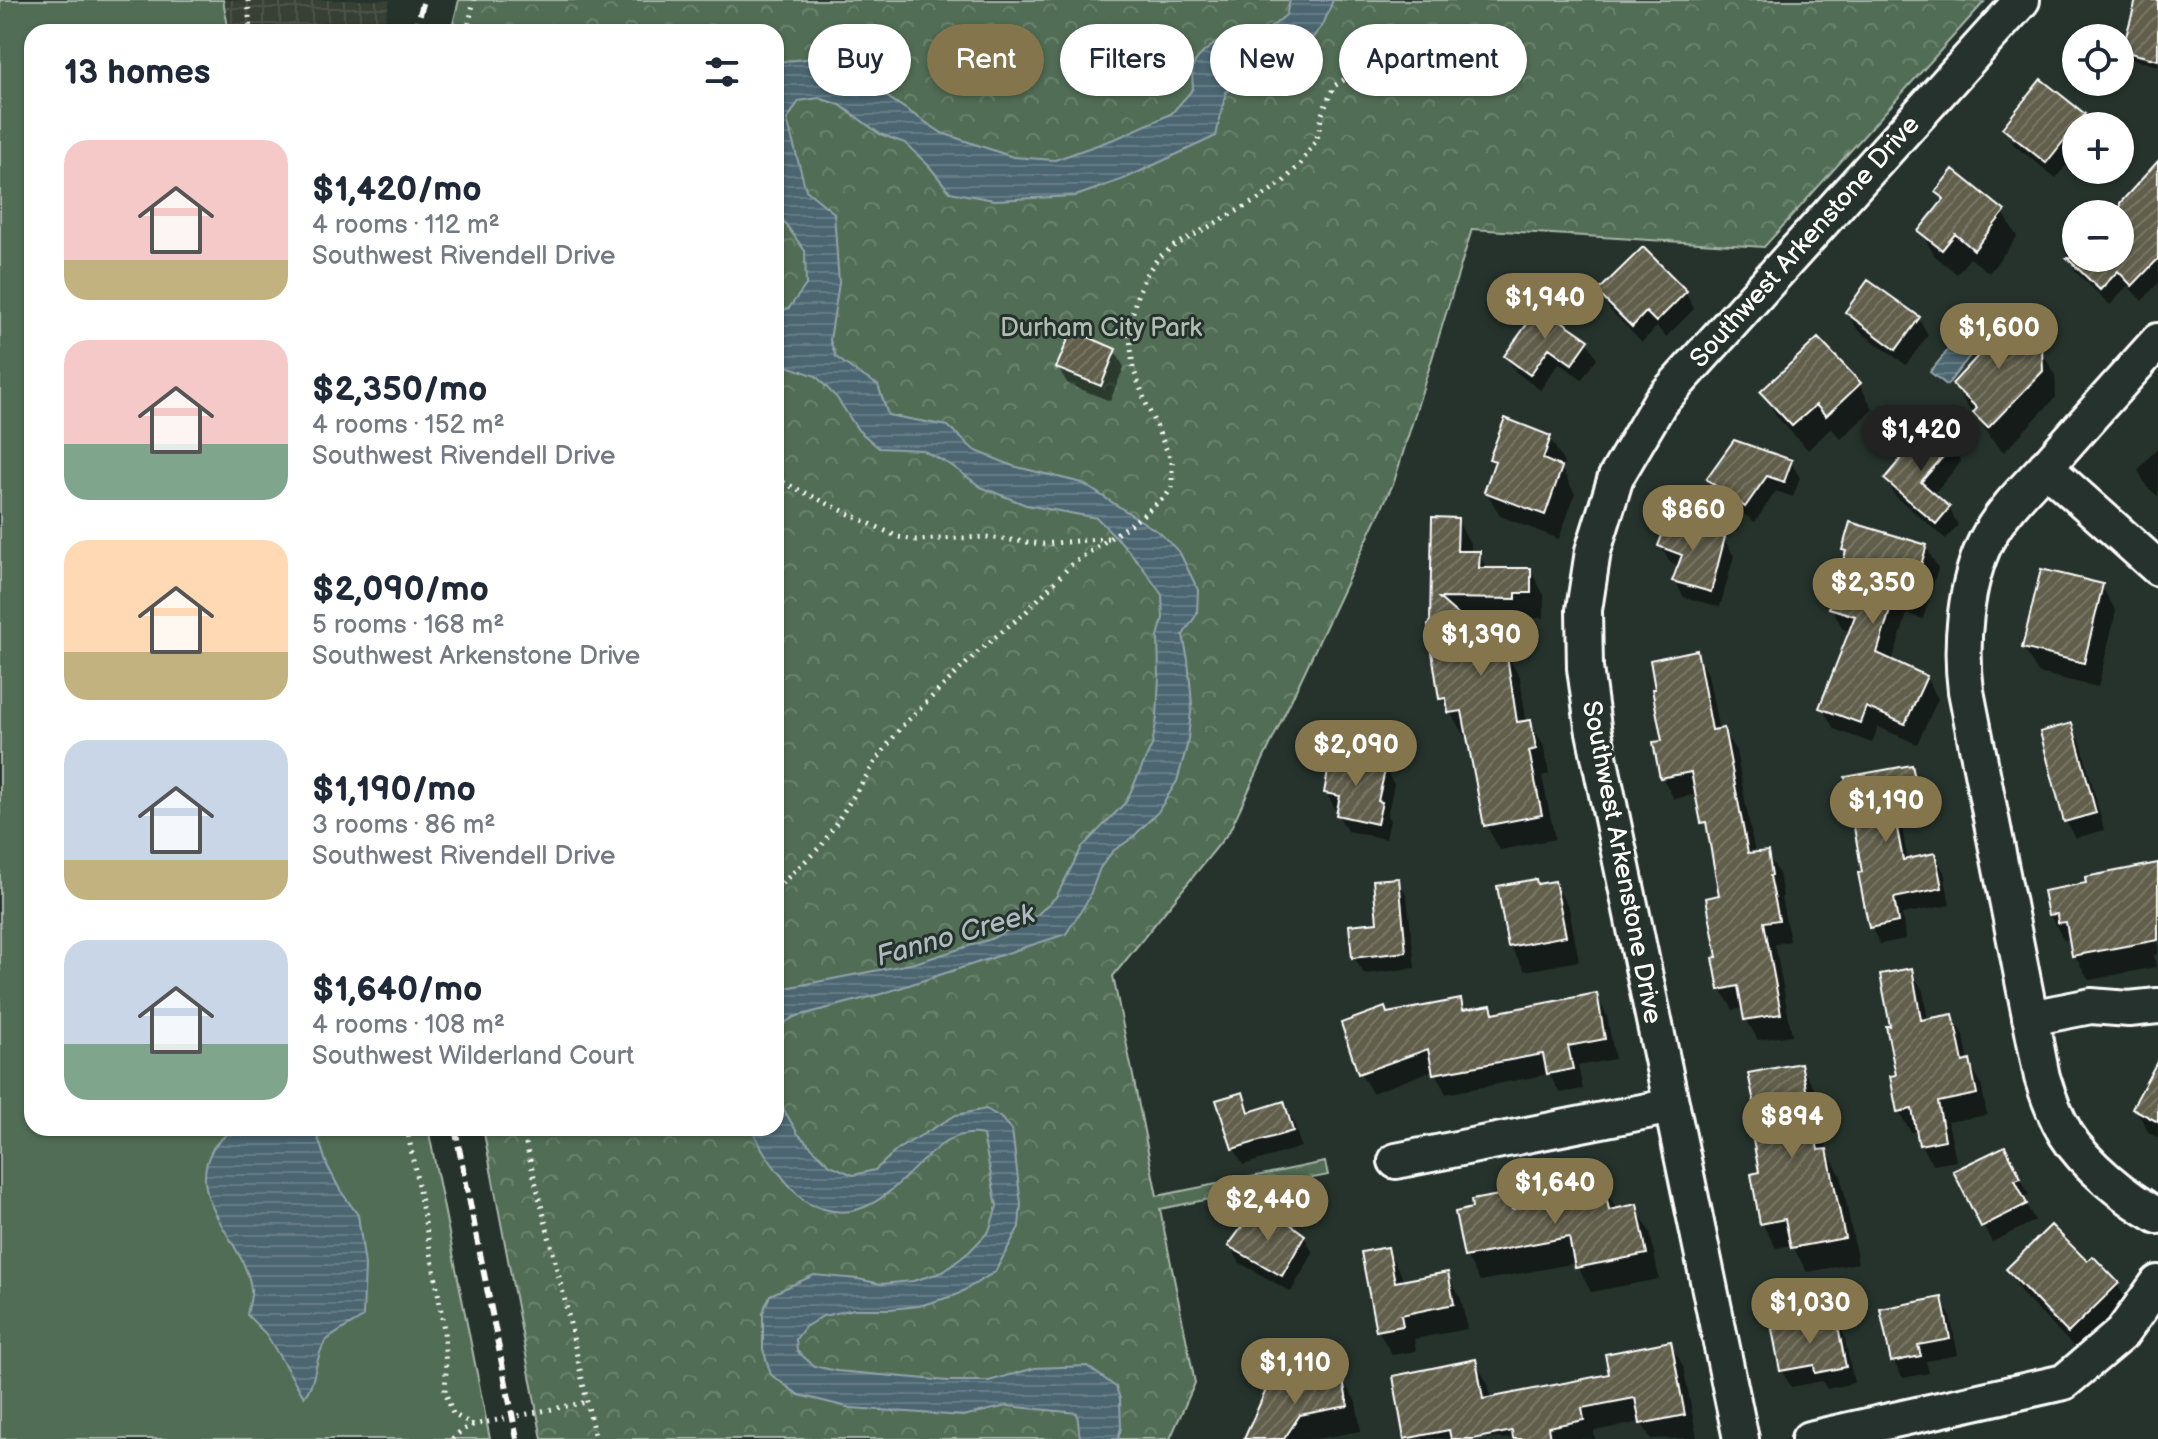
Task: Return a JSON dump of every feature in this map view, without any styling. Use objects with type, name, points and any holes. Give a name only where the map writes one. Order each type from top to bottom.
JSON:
[{"type":"street","name":"Southwest Arkenstone Drive","points":[[1741,1439],[1593,727],[1585,668],[1584,610],[1593,551],[1616,477],[1660,402],[2022,0]]},
{"type":"street","points":[[2158,341],[2008,509],[1986,541],[1969,599],[1962,663],[2030,1018],[2052,1109],[2082,1155],[2112,1183],[2158,1216]]},
{"type":"street","points":[[2045,467],[2158,568]]},
{"type":"street","points":[[2030,1018],[2091,1006],[2129,1009],[2158,1006]]},
{"type":"street","points":[[1396,1161],[1672,1106]]},
{"type":"street","points":[[1809,1439],[2064,1382],[2122,1333],[2158,1283]]},
{"type":"path","points":[[248,0],[250,24]]},
{"type":"path","points":[[469,24],[474,0]]},
{"type":"path","points":[[784,881],[822,845],[902,726],[990,641],[1026,612],[1071,565],[1166,496],[1172,487],[1173,473],[1168,450],[1145,401],[1131,355],[1129,329],[1145,276],[1158,258],[1174,246],[1283,182],[1317,139],[1322,114],[1334,86],[1339,83]]},
{"type":"path","points":[[784,483],[898,537],[916,540],[986,537],[1043,544],[1112,537]]},
{"type":"path","points":[[409,1136],[444,1330],[445,1391],[453,1414],[473,1425]]},
{"type":"path","points":[[524,1136],[595,1439]]},
{"type":"path","points":[[452,1439],[473,1425],[587,1402]]},
{"type":"shaded area","points":[[223,0],[390,0],[384,24],[228,24]]},
{"type":"green space","points":[[0,0],[223,0],[228,24],[24,24],[24,1136],[430,1136],[490,1439],[0,1439]]},
{"type":"green space","name":"Durham City Park","points":[[459,0],[1984,2],[1764,247],[1472,229],[1394,482],[1229,832],[1113,976],[1157,1196],[1325,1162],[1328,1175],[1160,1209],[1195,1383],[1170,1439],[542,1439],[485,1136],[784,1136],[784,24],[453,24]]},
{"type":"water","points":[[1290,0],[1333,0],[1323,25],[1275,24],[1286,15]]},
{"type":"water","points":[[1210,48],[1210,96],[1225,96],[1216,136],[1126,178],[1076,196],[994,200],[950,192],[905,143],[880,134],[840,105],[819,98],[799,101],[787,120],[806,190],[834,213],[839,283],[830,340],[836,357],[878,385],[888,415],[948,426],[974,450],[1013,466],[1082,483],[1160,533],[1180,553],[1198,590],[1197,614],[1183,635],[1192,704],[1187,746],[1177,781],[1158,812],[1131,839],[1113,851],[1100,868],[1088,900],[1066,934],[881,994],[794,1017],[784,1023],[786,988],[915,963],[991,939],[1037,915],[1056,897],[1082,847],[1126,802],[1152,745],[1157,718],[1158,637],[1163,618],[1162,595],[1141,565],[1097,518],[1026,505],[981,487],[951,465],[922,450],[879,448],[858,430],[837,398],[816,376],[784,365],[784,310],[789,308],[806,285],[805,251],[784,222],[784,61],[808,59],[808,96],[886,96],[942,133],[1013,157],[1055,160],[1117,138],[1171,114],[1187,96],[1194,96],[1194,66]]},
{"type":"water","points":[[1957,339],[1973,352],[1947,385],[1930,372]]},
{"type":"water","points":[[986,1109],[1000,1117],[1012,1130],[1021,1204],[1019,1227],[995,1272],[956,1295],[919,1306],[854,1309],[823,1316],[805,1327],[796,1339],[797,1351],[814,1366],[837,1371],[948,1381],[989,1381],[1035,1368],[1087,1366],[1116,1387],[1120,1399],[1121,1428],[1118,1439],[1080,1439],[1077,1413],[1007,1406],[963,1416],[851,1408],[799,1395],[771,1375],[763,1349],[763,1313],[770,1295],[814,1275],[881,1284],[913,1281],[943,1272],[989,1231],[997,1206],[983,1135],[962,1135],[943,1144],[890,1191],[870,1204],[849,1211],[824,1209],[808,1203],[773,1165],[756,1136],[784,1136],[784,1110],[798,1134],[830,1165],[853,1175],[875,1170],[898,1149],[956,1115]]},
{"type":"water","points":[[225,1136],[318,1136],[327,1165],[358,1215],[365,1265],[363,1317],[325,1342],[304,1397],[266,1334],[247,1315],[251,1293],[247,1272],[211,1204],[206,1187],[205,1169]]},
{"type":"building","points":[[2136,0],[2158,0],[2158,60],[2134,54],[2134,24],[2129,24]]},
{"type":"building","points":[[2041,79],[2082,112],[2062,112],[2062,143],[2046,163],[2002,128]]},
{"type":"building","points":[[2158,161],[2158,259],[2132,286],[2119,272],[2134,272],[2134,200],[2123,200]]},
{"type":"building","points":[[1953,169],[2005,211],[1974,250],[1955,234],[1942,250],[1918,231],[1944,199],[1935,192]]},
{"type":"building","points":[[1643,247],[1687,291],[1656,322],[1646,312],[1632,327],[1597,292]]},
{"type":"building","points":[[2081,272],[2117,272],[2100,290]]},
{"type":"building","points":[[1868,280],[1920,317],[1896,350],[1845,312]]},
{"type":"building","points":[[1540,306],[1589,340],[1572,364],[1549,348],[1530,375],[1504,356]]},
{"type":"building","points":[[2002,317],[2035,348],[2042,348],[2043,371],[1988,428],[1973,413],[1977,408],[1952,384],[1978,356],[1971,349]]},
{"type":"building","points":[[1072,330],[1116,349],[1101,386],[1056,368]]},
{"type":"building","points":[[1818,338],[1861,383],[1826,416],[1816,405],[1792,426],[1760,392]]},
{"type":"building","points":[[1505,418],[1551,436],[1543,459],[1562,467],[1545,515],[1484,492],[1495,461],[1489,459]]},
{"type":"building","points":[[1930,424],[1954,444],[1921,482],[1950,507],[1936,524],[1884,479]]},
{"type":"building","points":[[1734,440],[1792,460],[1784,482],[1767,476],[1745,507],[1706,479]]},
{"type":"building","points":[[1432,517],[1458,518],[1457,551],[1480,551],[1479,568],[1531,568],[1531,593],[1516,593],[1516,599],[1439,598],[1482,636],[1485,653],[1506,650],[1517,722],[1531,720],[1536,749],[1529,751],[1542,815],[1484,826],[1462,711],[1448,713],[1446,698],[1439,699],[1428,625]]},
{"type":"building","points":[[1669,517],[1725,537],[1711,592],[1672,581],[1682,555],[1658,546]]},
{"type":"building","points":[[1850,522],[1927,545],[1911,598],[1895,594],[1877,653],[1927,676],[1905,724],[1866,707],[1860,723],[1819,708],[1855,616],[1829,608],[1838,578],[1845,578],[1839,574]]},
{"type":"building","points":[[2041,569],[2103,584],[2084,663],[2022,648]]},
{"type":"building","points":[[1697,650],[1712,730],[1724,728],[1748,853],[1768,851],[1779,920],[1764,922],[1781,1014],[1744,1020],[1738,986],[1719,990],[1713,958],[1717,957],[1706,898],[1719,895],[1706,822],[1701,823],[1691,772],[1660,778],[1653,742],[1662,741],[1650,660]]},
{"type":"building","points":[[2072,723],[2096,813],[2064,822],[2040,732]]},
{"type":"building","points":[[1331,755],[1386,766],[1378,801],[1382,802],[1377,824],[1336,815],[1340,796],[1324,793]]},
{"type":"building","points":[[1912,765],[1918,792],[1891,797],[1903,860],[1935,853],[1942,888],[1894,898],[1898,922],[1869,928],[1845,777]]},
{"type":"building","points":[[2158,863],[2158,940],[2072,956],[2066,922],[2058,923],[2057,914],[2048,915],[2043,891],[2086,883],[2085,877]]},
{"type":"building","points":[[1399,878],[1406,952],[1352,958],[1349,925],[1377,922],[1373,880]]},
{"type":"building","points":[[1536,879],[1537,884],[1555,881],[1566,936],[1508,947],[1497,886]]},
{"type":"building","points":[[1912,968],[1921,1020],[1953,1014],[1963,1062],[1970,1060],[1977,1094],[1938,1102],[1945,1140],[1919,1145],[1912,1109],[1897,1112],[1890,1076],[1896,1075],[1886,1026],[1890,1026],[1880,974]]},
{"type":"building","points":[[1597,993],[1605,1039],[1568,1046],[1573,1069],[1547,1074],[1543,1054],[1433,1074],[1428,1049],[1358,1074],[1341,1023],[1385,1007],[1387,1013],[1461,999],[1463,1010],[1491,1005],[1493,1013]]},
{"type":"building","points":[[2158,1060],[2158,1122],[2132,1108]]},
{"type":"building","points":[[1801,1063],[1818,1150],[1827,1149],[1845,1238],[1791,1248],[1785,1219],[1760,1224],[1751,1174],[1759,1172],[1750,1124],[1758,1122],[1748,1073]]},
{"type":"building","points":[[1243,1092],[1249,1112],[1284,1101],[1293,1131],[1232,1149],[1216,1100]]},
{"type":"building","points":[[2005,1146],[2021,1178],[2015,1180],[2027,1204],[1981,1227],[1953,1171]]},
{"type":"building","points":[[1604,1185],[1609,1210],[1637,1204],[1647,1254],[1575,1268],[1569,1237],[1464,1257],[1455,1212],[1472,1208],[1471,1200],[1510,1193],[1512,1209],[1562,1199],[1560,1193]]},
{"type":"building","points":[[1252,1213],[1274,1229],[1282,1218],[1305,1235],[1282,1276],[1228,1246]]},
{"type":"building","points":[[2051,1225],[2087,1261],[2093,1256],[2119,1283],[2068,1333],[2006,1269]]},
{"type":"building","points":[[1388,1247],[1395,1282],[1448,1272],[1454,1304],[1401,1315],[1403,1326],[1376,1331],[1361,1252]]},
{"type":"building","points":[[1942,1297],[1950,1339],[1918,1345],[1921,1356],[1891,1362],[1880,1309]]},
{"type":"building","points":[[1836,1316],[1846,1367],[1815,1373],[1814,1365],[1780,1371],[1772,1329]]},
{"type":"building","points":[[1671,1341],[1685,1415],[1640,1424],[1635,1398],[1582,1408],[1584,1420],[1548,1427],[1550,1439],[1513,1439],[1512,1431],[1473,1439],[1451,1439],[1449,1430],[1404,1439],[1393,1376],[1476,1359],[1483,1399],[1609,1374],[1605,1354]]},
{"type":"building","points":[[1342,1375],[1348,1406],[1300,1415],[1284,1439],[1244,1439],[1267,1388]]},
{"type":"railway","points":[[417,24],[424,0]]},
{"type":"railway","points":[[457,1136],[517,1439]]},
{"type":"water label","name":"Fanno Creek","points":[[955,934]]}]
